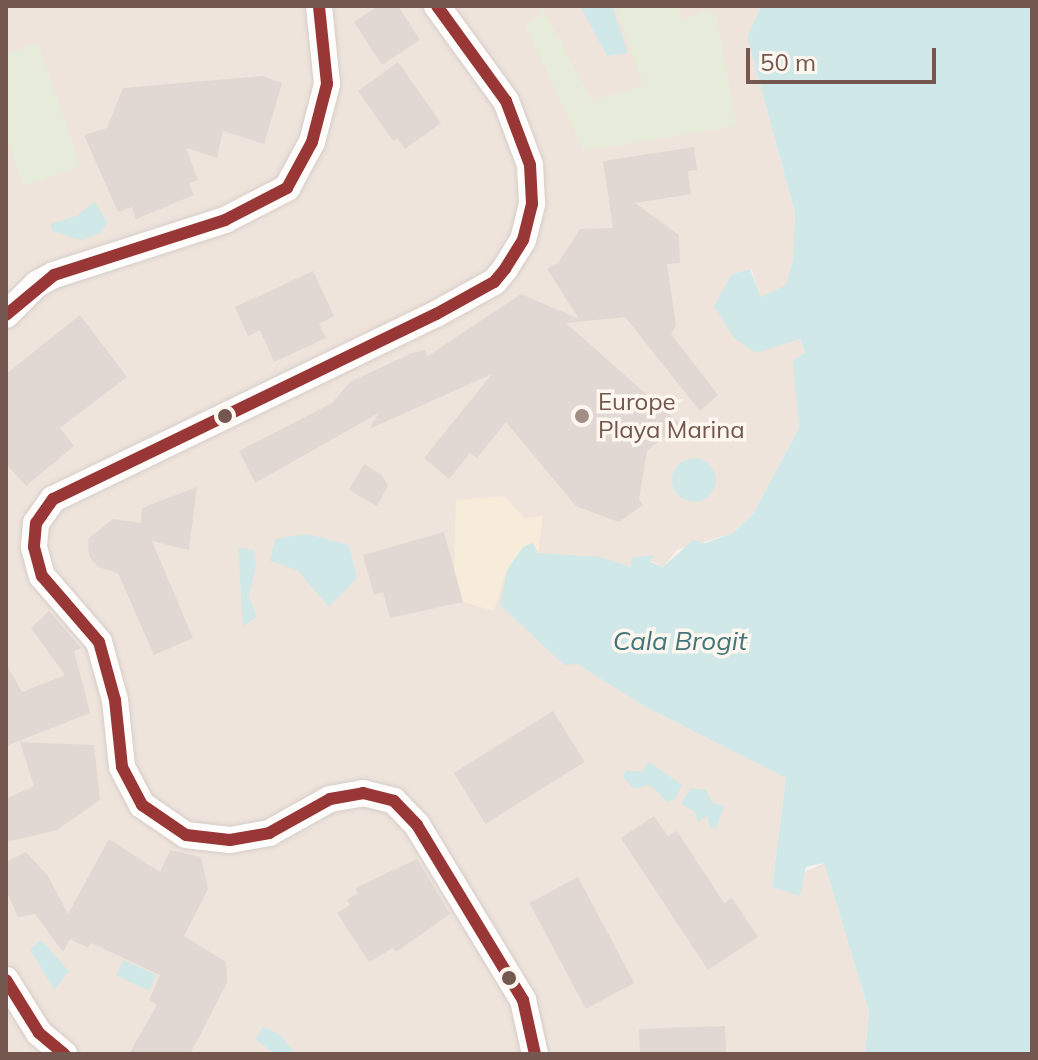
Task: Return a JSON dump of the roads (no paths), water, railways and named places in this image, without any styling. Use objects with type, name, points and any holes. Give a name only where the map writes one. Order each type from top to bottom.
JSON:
[{"type":"street","points":[[6,315],[37,284],[54,275],[225,220],[287,188],[312,142],[327,84],[319,6]]},
{"type":"street","points":[[437,6],[506,101],[530,165],[532,204],[523,240],[505,269],[494,282],[436,314],[170,438],[53,499],[36,523],[34,547],[42,576],[99,642],[115,700],[124,777],[142,805],[186,835],[230,840],[269,833],[330,799],[363,793],[394,801],[417,825],[523,1000],[535,1054]]},
{"type":"street","points":[[6,980],[39,1033],[64,1054]]},
{"type":"water","points":[[580,6],[612,6],[628,53],[607,56]]},
{"type":"water","name":"Cala Brogit","points":[[761,6],[1032,6],[1032,1054],[865,1054],[869,1012],[824,863],[806,867],[800,896],[772,887],[786,778],[644,706],[577,664],[564,665],[500,605],[507,570],[523,547],[533,543],[538,553],[601,557],[631,567],[632,557],[654,555],[650,562],[663,567],[693,540],[705,543],[733,533],[753,514],[799,428],[793,360],[805,353],[800,339],[756,353],[734,338],[714,307],[731,275],[750,269],[761,297],[786,285],[793,259],[795,213],[747,37]]},
{"type":"water","points":[[95,202],[107,222],[102,232],[81,240],[52,231],[51,224],[76,216]]},
{"type":"water","points":[[694,458],[710,464],[716,480],[710,496],[694,502],[678,496],[672,480],[678,464]]},
{"type":"water","points":[[307,534],[349,545],[357,578],[329,607],[297,570],[270,561],[275,539]]},
{"type":"water","points":[[238,548],[254,550],[256,565],[249,597],[257,616],[243,626]]},
{"type":"water","points":[[649,762],[682,785],[675,799],[667,802],[650,785],[634,789],[623,777],[626,770],[642,772]]},
{"type":"water","points":[[691,788],[706,790],[713,803],[724,806],[717,827],[710,828],[707,816],[698,822],[695,812],[681,804]]},
{"type":"water","points":[[41,940],[69,971],[54,990],[30,949]]},
{"type":"water","points":[[123,960],[156,975],[149,990],[116,976]]},
{"type":"water","points":[[263,1026],[280,1035],[294,1051],[275,1054],[256,1040]]},
{"type":"place","name":"Europe Playa Marina","points":[[582,416]]}]
